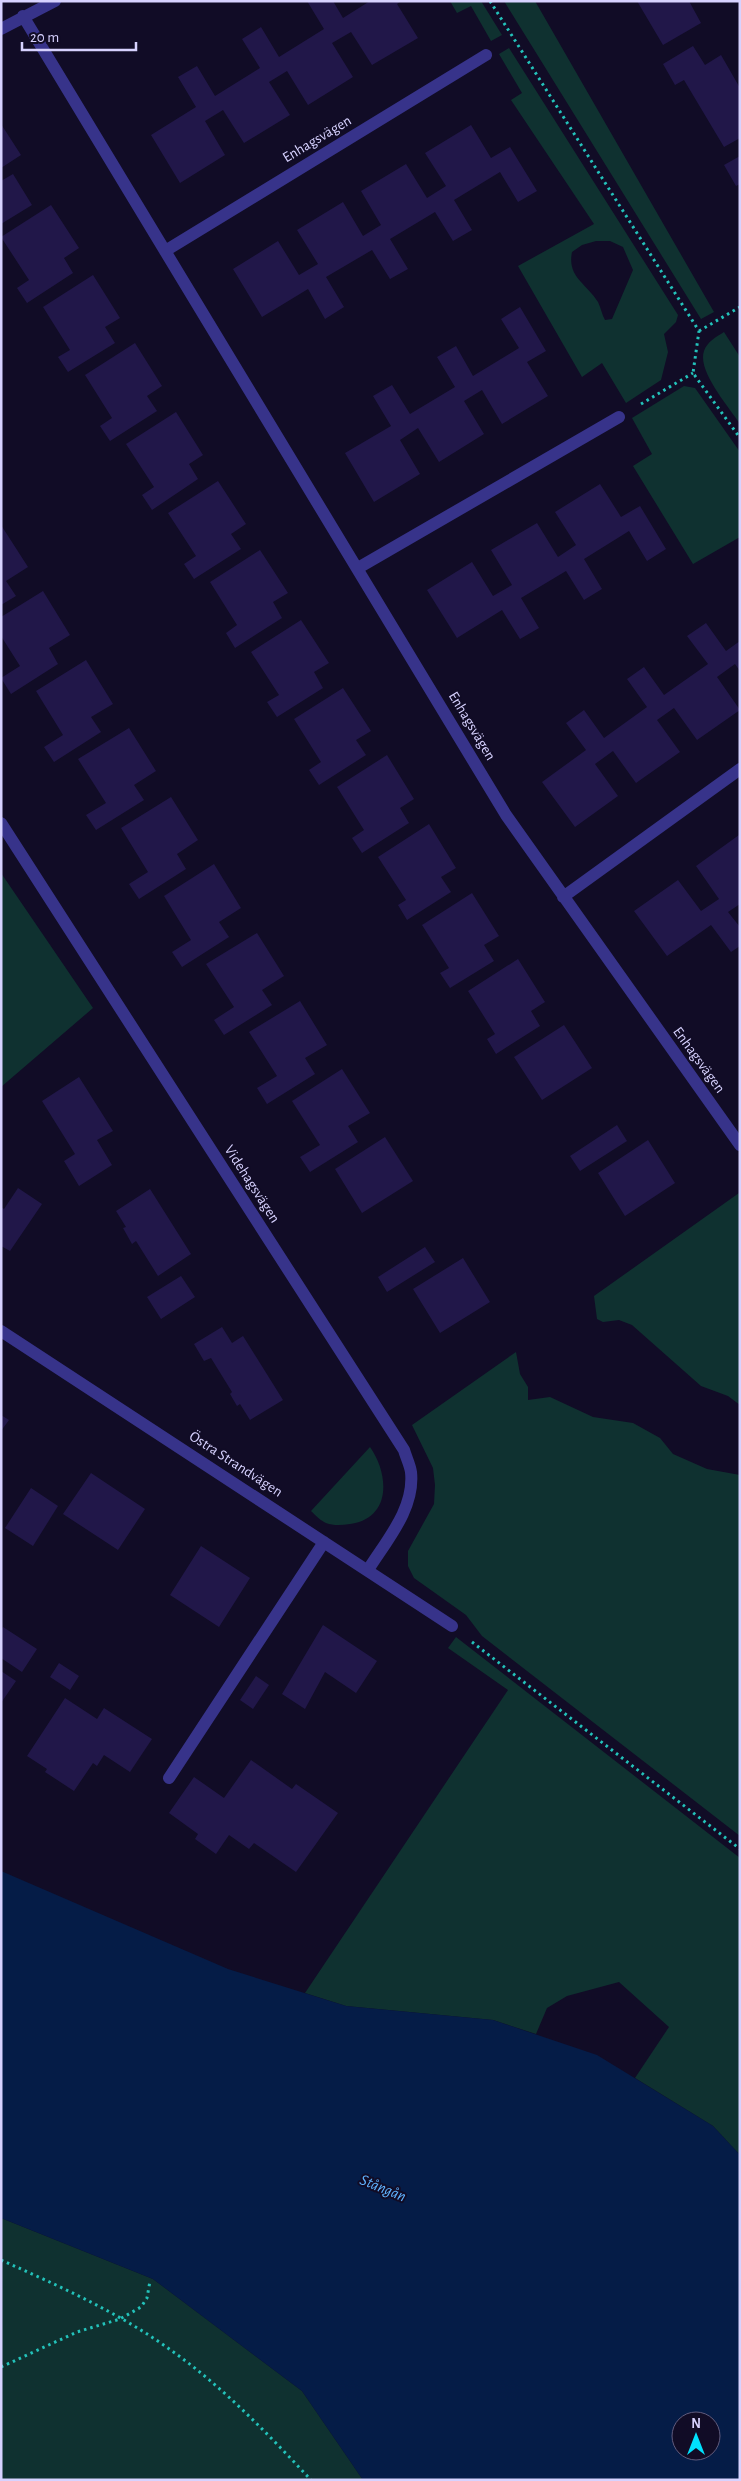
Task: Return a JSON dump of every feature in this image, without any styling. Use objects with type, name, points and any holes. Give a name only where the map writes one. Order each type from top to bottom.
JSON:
[{"type":"street","points":[[1,29],[55,1]]},
{"type":"street","name":"Enhagsvägen","points":[[23,16],[506,815],[740,1145]]},
{"type":"street","name":"Enhagsvägen","points":[[165,251],[486,55]]},
{"type":"street","points":[[358,568],[619,417]]},
{"type":"street","points":[[563,897],[740,769]]},
{"type":"street","name":"Videhagsvägen","points":[[1,823],[404,1450],[411,1471],[411,1490],[407,1504],[368,1570]]},
{"type":"street","name":"Östra Strandvägen","points":[[1,1331],[452,1626]]},
{"type":"street","points":[[169,1778],[324,1542]]},
{"type":"path","points":[[490,1],[699,331],[693,373],[740,438]]},
{"type":"path","points":[[699,331],[740,306]]},
{"type":"path","points":[[619,417],[693,373]]},
{"type":"path","points":[[452,1626],[740,1849]]},
{"type":"path","points":[[1,2260],[120,2319],[172,2351],[229,2398],[311,2480]]},
{"type":"path","points":[[1,2367],[77,2332],[120,2319],[141,2307],[147,2298],[150,2281]]},
{"type":"green space","points":[[450,1],[481,1],[502,35],[491,41],[471,6],[457,13]]},
{"type":"green space","points":[[504,1],[535,1],[714,312],[701,319]]},
{"type":"green space","points":[[509,48],[678,315],[676,322],[664,334],[668,352],[661,380],[626,403],[602,363],[582,377],[518,266],[594,224],[511,100],[522,93],[499,54]],"holes":[[[596,241],[610,241],[623,247],[633,270],[612,319],[605,320],[598,302],[575,274],[571,261],[572,252],[582,245]]]},
{"type":"green space","points":[[724,332],[740,357],[740,424],[715,389],[703,359],[707,345]]},
{"type":"green space","points":[[684,386],[695,388],[740,452],[740,537],[693,564],[633,466],[652,454],[632,418]]},
{"type":"green space","points":[[1,873],[93,1008],[1,1087]]},
{"type":"green space","points":[[739,1193],[740,1405],[728,1396],[701,1386],[632,1325],[619,1320],[603,1322],[597,1319],[594,1296]]},
{"type":"green space","points":[[516,1352],[520,1374],[528,1387],[528,1400],[550,1397],[593,1417],[633,1423],[660,1438],[673,1454],[707,1469],[740,1475],[740,1836],[482,1636],[466,1615],[414,1578],[408,1566],[408,1551],[434,1504],[435,1485],[433,1468],[412,1425]]},
{"type":"green space","points":[[370,1447],[381,1470],[383,1493],[380,1504],[374,1513],[364,1520],[338,1525],[322,1521],[311,1511]]},
{"type":"green space","points":[[456,1637],[740,1858],[740,2155],[713,2126],[635,2078],[669,2027],[619,1982],[567,1996],[547,2008],[536,2034],[493,2020],[346,2006],[305,1993],[508,1690],[448,1648]]},
{"type":"green space","points":[[1,2218],[153,2279],[302,2391],[363,2480],[1,2480]]},
{"type":"water","name":"Stångån","points":[[1,1871],[228,1969],[346,2006],[493,2020],[597,2055],[713,2126],[740,2155],[740,2480],[363,2480],[302,2391],[153,2279],[1,2218]]},
{"type":"building","points":[[307,1],[333,1],[343,18],[370,1],[401,1],[397,4],[418,38],[372,65],[351,32],[332,43],[353,77],[308,105],[287,71],[269,82],[290,115],[244,143],[223,110],[205,121],[225,155],[180,183],[151,135],[196,107],[178,77],[197,66],[215,96],[260,68],[242,39],[261,27],[279,57],[324,29]]},
{"type":"building","points":[[637,1],[689,1],[701,23],[663,45]]},
{"type":"building","points":[[693,46],[705,65],[721,55],[740,88],[740,138],[724,147],[684,80],[675,85],[663,64]]},
{"type":"building","points":[[1,124],[21,155],[1,168]]},
{"type":"building","points":[[471,125],[491,158],[510,147],[537,191],[518,202],[500,172],[454,200],[472,230],[453,241],[435,212],[390,239],[408,269],[390,279],[372,250],[326,277],[344,307],[325,319],[308,289],[262,317],[233,269],[278,241],[299,275],[318,264],[297,230],[343,202],[363,236],[381,225],[361,191],[406,164],[427,198],[446,186],[425,153]]},
{"type":"building","points":[[740,156],[740,184],[736,186],[724,165]]},
{"type":"building","points":[[13,174],[32,205],[1,224],[1,181]]},
{"type":"building","points":[[51,205],[79,248],[64,258],[73,273],[27,303],[17,288],[29,280],[1,237]]},
{"type":"building","points":[[93,275],[120,318],[105,327],[115,343],[68,372],[58,357],[70,350],[43,307]]},
{"type":"building","points":[[520,307],[546,351],[527,362],[548,396],[502,424],[482,390],[464,401],[484,434],[439,462],[418,428],[400,440],[420,474],[374,502],[345,453],[391,426],[373,396],[392,385],[410,414],[455,387],[437,357],[456,346],[473,376],[519,348],[501,319]]},
{"type":"building","points":[[135,343],[162,386],[147,396],[157,411],[110,441],[100,426],[112,418],[85,375]]},
{"type":"building","points":[[176,412],[203,455],[189,464],[198,479],[152,510],[142,495],[154,487],[126,444]]},
{"type":"building","points":[[218,481],[246,524],[231,534],[241,549],[194,579],[184,564],[196,556],[168,513]]},
{"type":"building","points":[[600,484],[621,517],[640,506],[666,549],[647,561],[629,531],[584,559],[602,589],[584,600],[566,571],[521,598],[539,628],[520,639],[502,610],[457,638],[427,590],[472,562],[493,596],[512,585],[491,550],[537,523],[558,557],[576,545],[555,512]]},
{"type":"building","points":[[1,525],[28,567],[6,581],[16,596],[1,605]]},
{"type":"building","points":[[260,550],[288,593],[273,602],[282,618],[235,648],[226,633],[237,625],[210,582]]},
{"type":"building","points":[[43,591],[70,635],[49,648],[58,664],[11,694],[1,678],[20,666],[1,636],[1,617]]},
{"type":"building","points":[[301,620],[329,663],[314,672],[323,688],[277,717],[267,702],[279,695],[251,652]]},
{"type":"building","points":[[706,623],[726,651],[740,641],[740,671],[735,664],[717,677],[740,710],[697,740],[674,708],[657,720],[680,752],[636,783],[613,751],[595,764],[618,796],[575,827],[542,782],[586,750],[566,723],[584,710],[604,738],[647,707],[627,679],[644,667],[664,695],[708,664],[687,636]]},
{"type":"building","points":[[86,660],[113,704],[91,717],[101,732],[54,762],[44,747],[63,735],[36,691]]},
{"type":"building","points":[[343,688],[371,731],[356,740],[366,755],[319,785],[309,770],[321,762],[294,719]]},
{"type":"building","points":[[129,728],[156,771],[134,785],[144,800],[96,830],[86,815],[106,803],[78,759]]},
{"type":"building","points":[[387,755],[414,799],[400,808],[409,823],[362,853],[352,838],[364,830],[337,787]]},
{"type":"building","points":[[171,797],[198,840],[177,854],[186,869],[139,899],[129,884],[148,872],[121,828]]},
{"type":"building","points":[[429,824],[456,868],[441,877],[451,892],[407,920],[398,905],[406,900],[378,857]]},
{"type":"building","points":[[739,835],[740,904],[728,912],[740,927],[740,946],[731,952],[711,925],[667,956],[634,911],[678,880],[701,911],[719,899],[696,866]]},
{"type":"building","points":[[214,864],[241,908],[219,922],[229,937],[182,967],[172,952],[191,940],[164,896]]},
{"type":"building","points":[[472,893],[499,936],[484,945],[494,961],[450,988],[440,973],[449,968],[422,925]]},
{"type":"building","points":[[257,933],[284,976],[262,990],[272,1005],[224,1035],[214,1020],[234,1007],[206,964]]},
{"type":"building","points":[[518,959],[545,1002],[531,1011],[540,1026],[496,1054],[487,1039],[495,1034],[468,991]]},
{"type":"building","points":[[300,1001],[327,1045],[305,1058],[315,1074],[267,1104],[257,1088],[277,1076],[249,1032]]},
{"type":"building","points":[[564,1025],[592,1068],[542,1100],[514,1057]]},
{"type":"building","points":[[342,1069],[370,1113],[348,1126],[358,1142],[310,1172],[300,1157],[320,1145],[292,1101]]},
{"type":"building","points":[[79,1077],[113,1131],[97,1140],[112,1165],[79,1186],[64,1161],[75,1154],[42,1101]]},
{"type":"building","points":[[617,1125],[627,1141],[580,1171],[570,1156]]},
{"type":"building","points":[[385,1137],[413,1181],[362,1213],[335,1169]]},
{"type":"building","points":[[648,1140],[675,1183],[625,1216],[598,1173]]},
{"type":"building","points":[[18,1188],[42,1204],[10,1251],[1,1246],[1,1207],[4,1209]]},
{"type":"building","points":[[150,1189],[191,1254],[158,1276],[136,1241],[132,1244],[123,1228],[126,1227],[116,1211]]},
{"type":"building","points":[[425,1247],[435,1262],[387,1292],[378,1277]]},
{"type":"building","points":[[463,1258],[490,1302],[440,1333],[413,1289]]},
{"type":"building","points":[[181,1276],[195,1297],[161,1319],[147,1297]]},
{"type":"building","points":[[222,1327],[232,1343],[243,1336],[283,1400],[250,1420],[240,1404],[237,1406],[230,1394],[232,1392],[211,1358],[204,1361],[194,1344]]},
{"type":"building","points":[[1,1415],[9,1420],[1,1431]]},
{"type":"building","points":[[91,1473],[145,1509],[118,1550],[63,1514]]},
{"type":"building","points":[[31,1488],[58,1506],[33,1546],[5,1528]]},
{"type":"building","points":[[201,1546],[250,1578],[219,1627],[170,1595]]},
{"type":"building","points":[[323,1625],[377,1661],[356,1693],[325,1672],[305,1709],[282,1694]]},
{"type":"building","points":[[3,1627],[37,1649],[22,1672],[1,1658],[1,1630]]},
{"type":"building","points":[[59,1663],[79,1676],[70,1690],[50,1677]]},
{"type":"building","points":[[1,1671],[16,1681],[1,1703]]},
{"type":"building","points":[[256,1676],[269,1685],[253,1709],[240,1700]]},
{"type":"building","points":[[65,1698],[97,1719],[104,1708],[152,1739],[130,1772],[104,1755],[97,1766],[93,1763],[74,1791],[45,1772],[47,1769],[27,1756]]},
{"type":"building","points":[[251,1760],[292,1789],[296,1784],[338,1813],[296,1872],[254,1843],[249,1849],[229,1835],[216,1854],[195,1839],[198,1834],[169,1813],[194,1777],[224,1798]]}]
